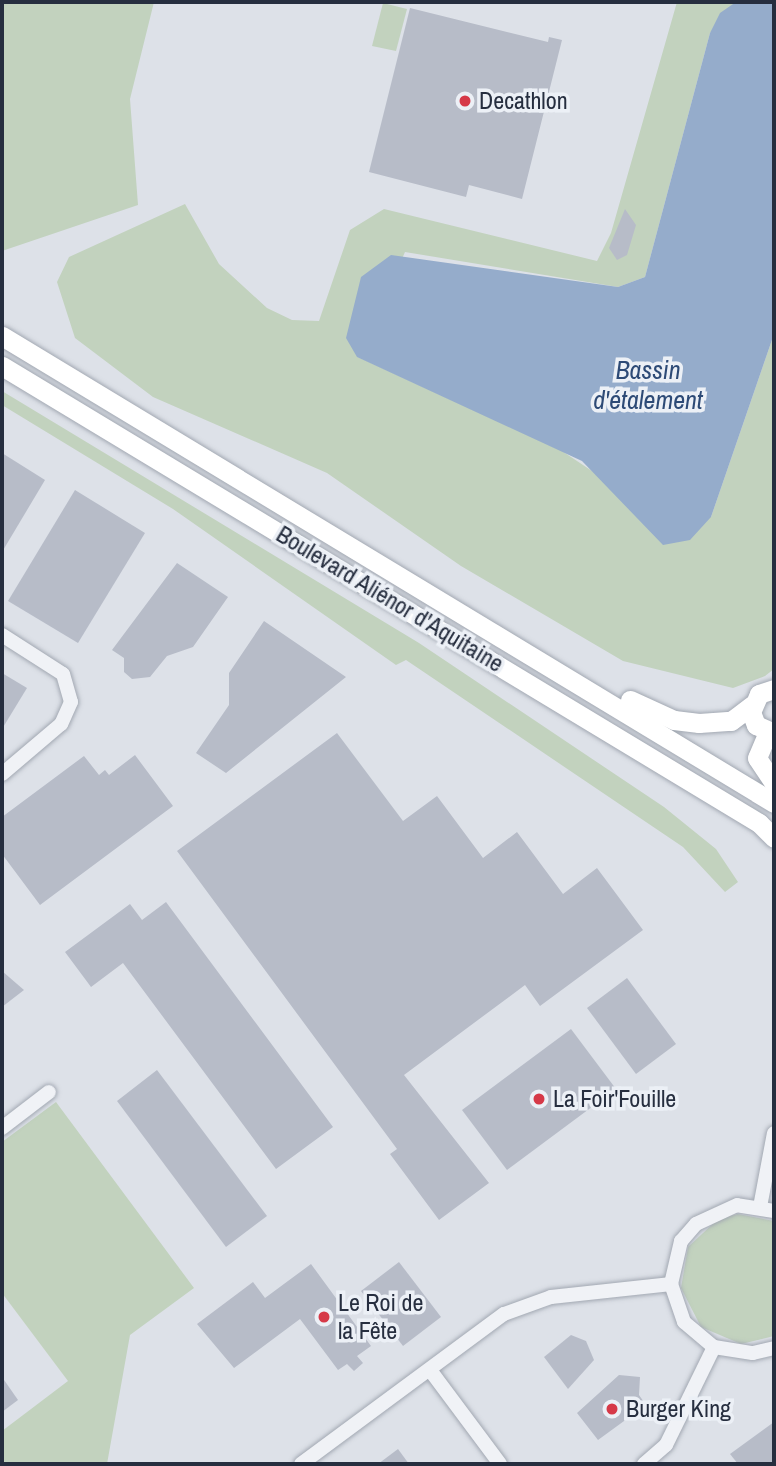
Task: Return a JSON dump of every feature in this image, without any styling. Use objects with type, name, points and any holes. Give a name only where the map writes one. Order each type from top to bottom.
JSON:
[{"type":"highway","name":"Boulevard Aliénor d'Aquitaine","points":[[2,336],[580,682],[774,803]]},
{"type":"highway","name":"Boulevard Aliénor d'Aquitaine","points":[[2,366],[766,827],[774,838]]},
{"type":"highway","points":[[580,682],[601,684],[674,720],[731,721],[752,705],[759,694],[774,689]]},
{"type":"highway","points":[[752,705],[756,725],[771,733],[757,758],[774,783]]},
{"type":"street","points":[[2,635],[63,674],[71,702],[61,724],[2,774]]},
{"type":"street","points":[[2,1128],[49,1092]]},
{"type":"street","points":[[774,1133],[767,1209],[737,1205],[696,1224],[681,1241],[671,1284],[684,1322],[714,1347],[753,1353],[774,1348]]},
{"type":"street","points":[[301,1464],[504,1314],[536,1301],[671,1284]]},
{"type":"street","points":[[644,1464],[666,1445],[714,1347]]},
{"type":"street","points":[[430,1370],[500,1464]]},
{"type":"green space","points":[[2,2],[154,2],[130,99],[138,205],[2,251]]},
{"type":"green space","points":[[677,2],[736,2],[710,33],[645,277],[618,287],[405,252],[358,357],[562,451],[601,477],[711,517],[774,334],[774,669],[765,676],[733,688],[623,661],[461,566],[327,473],[153,397],[75,338],[57,282],[69,257],[185,204],[219,264],[267,308],[292,320],[319,321],[350,230],[384,209],[597,261],[611,233]]},
{"type":"green space","points":[[383,3],[407,9],[396,51],[372,46]]},
{"type":"green space","points":[[2,391],[419,643],[664,807],[716,849],[738,882],[725,892],[683,847],[406,660],[396,665],[173,509],[2,405]]},
{"type":"green space","points":[[56,1102],[194,1288],[130,1335],[107,1464],[2,1464],[2,1431],[68,1381],[2,1293],[2,1142]]},
{"type":"green space","points":[[738,1214],[774,1221],[774,1336],[741,1344],[701,1327],[681,1288],[688,1247],[718,1219]]},
{"type":"water","name":"Bassin d'étalement","points":[[736,2],[774,2],[774,334],[711,517],[690,540],[663,545],[582,461],[357,357],[346,338],[361,277],[391,255],[618,287],[645,277],[710,33],[720,13]]},
{"type":"building","name":"Decathlon","points":[[410,8],[548,42],[549,37],[562,40],[522,199],[469,185],[466,197],[369,172]]},
{"type":"building","points":[[625,209],[636,225],[627,255],[617,260],[609,248]]},
{"type":"building","points":[[2,453],[45,480],[2,552]]},
{"type":"building","points":[[75,490],[145,533],[78,643],[8,601]]},
{"type":"building","points":[[177,563],[228,597],[193,647],[167,656],[150,677],[132,679],[124,672],[124,658],[112,650]]},
{"type":"building","points":[[264,621],[346,677],[226,773],[196,753],[229,705],[229,673]]},
{"type":"building","points":[[2,673],[27,688],[2,729]]},
{"type":"building","points":[[337,733],[403,821],[437,796],[483,858],[517,832],[563,894],[597,868],[643,930],[540,1006],[525,985],[404,1075],[489,1183],[439,1220],[390,1154],[397,1149],[177,851]]},
{"type":"building","points":[[135,755],[173,806],[40,905],[2,854],[2,817],[84,756],[99,775],[105,770],[109,775]]},
{"type":"building","points":[[166,902],[333,1127],[276,1169],[123,963],[91,987],[65,952],[130,904],[142,920]]},
{"type":"building","points":[[2,971],[24,990],[2,1007]]},
{"type":"building","points":[[627,978],[676,1044],[636,1074],[587,1008]]},
{"type":"building","name":"La Foir'Fouille","points":[[571,1029],[616,1089],[507,1170],[462,1110]]},
{"type":"building","points":[[157,1070],[267,1216],[226,1247],[117,1101]]},
{"type":"building","points":[[399,1262],[441,1317],[403,1346],[361,1291]]},
{"type":"building","points":[[311,1264],[371,1346],[357,1356],[363,1363],[354,1371],[347,1364],[338,1370],[300,1319],[234,1368],[197,1324],[253,1282],[265,1298]]},
{"type":"building","points":[[571,1335],[586,1341],[594,1360],[568,1389],[544,1357]]},
{"type":"building","name":"Burger King","points":[[619,1375],[640,1377],[639,1395],[646,1405],[598,1440],[577,1413]]},
{"type":"building","points":[[2,1377],[18,1400],[2,1412]]},
{"type":"building","points":[[774,1422],[774,1464],[738,1464],[730,1454]]},
{"type":"building","points":[[398,1449],[409,1464],[378,1464]]},
{"type":"place","name":"Decathlon","points":[[465,101]]},
{"type":"place","name":"La Foir'Fouille","points":[[539,1099]]},
{"type":"place","name":"Le Roi de la Fête","points":[[324,1317]]},
{"type":"place","name":"Burger King","points":[[612,1409]]}]
